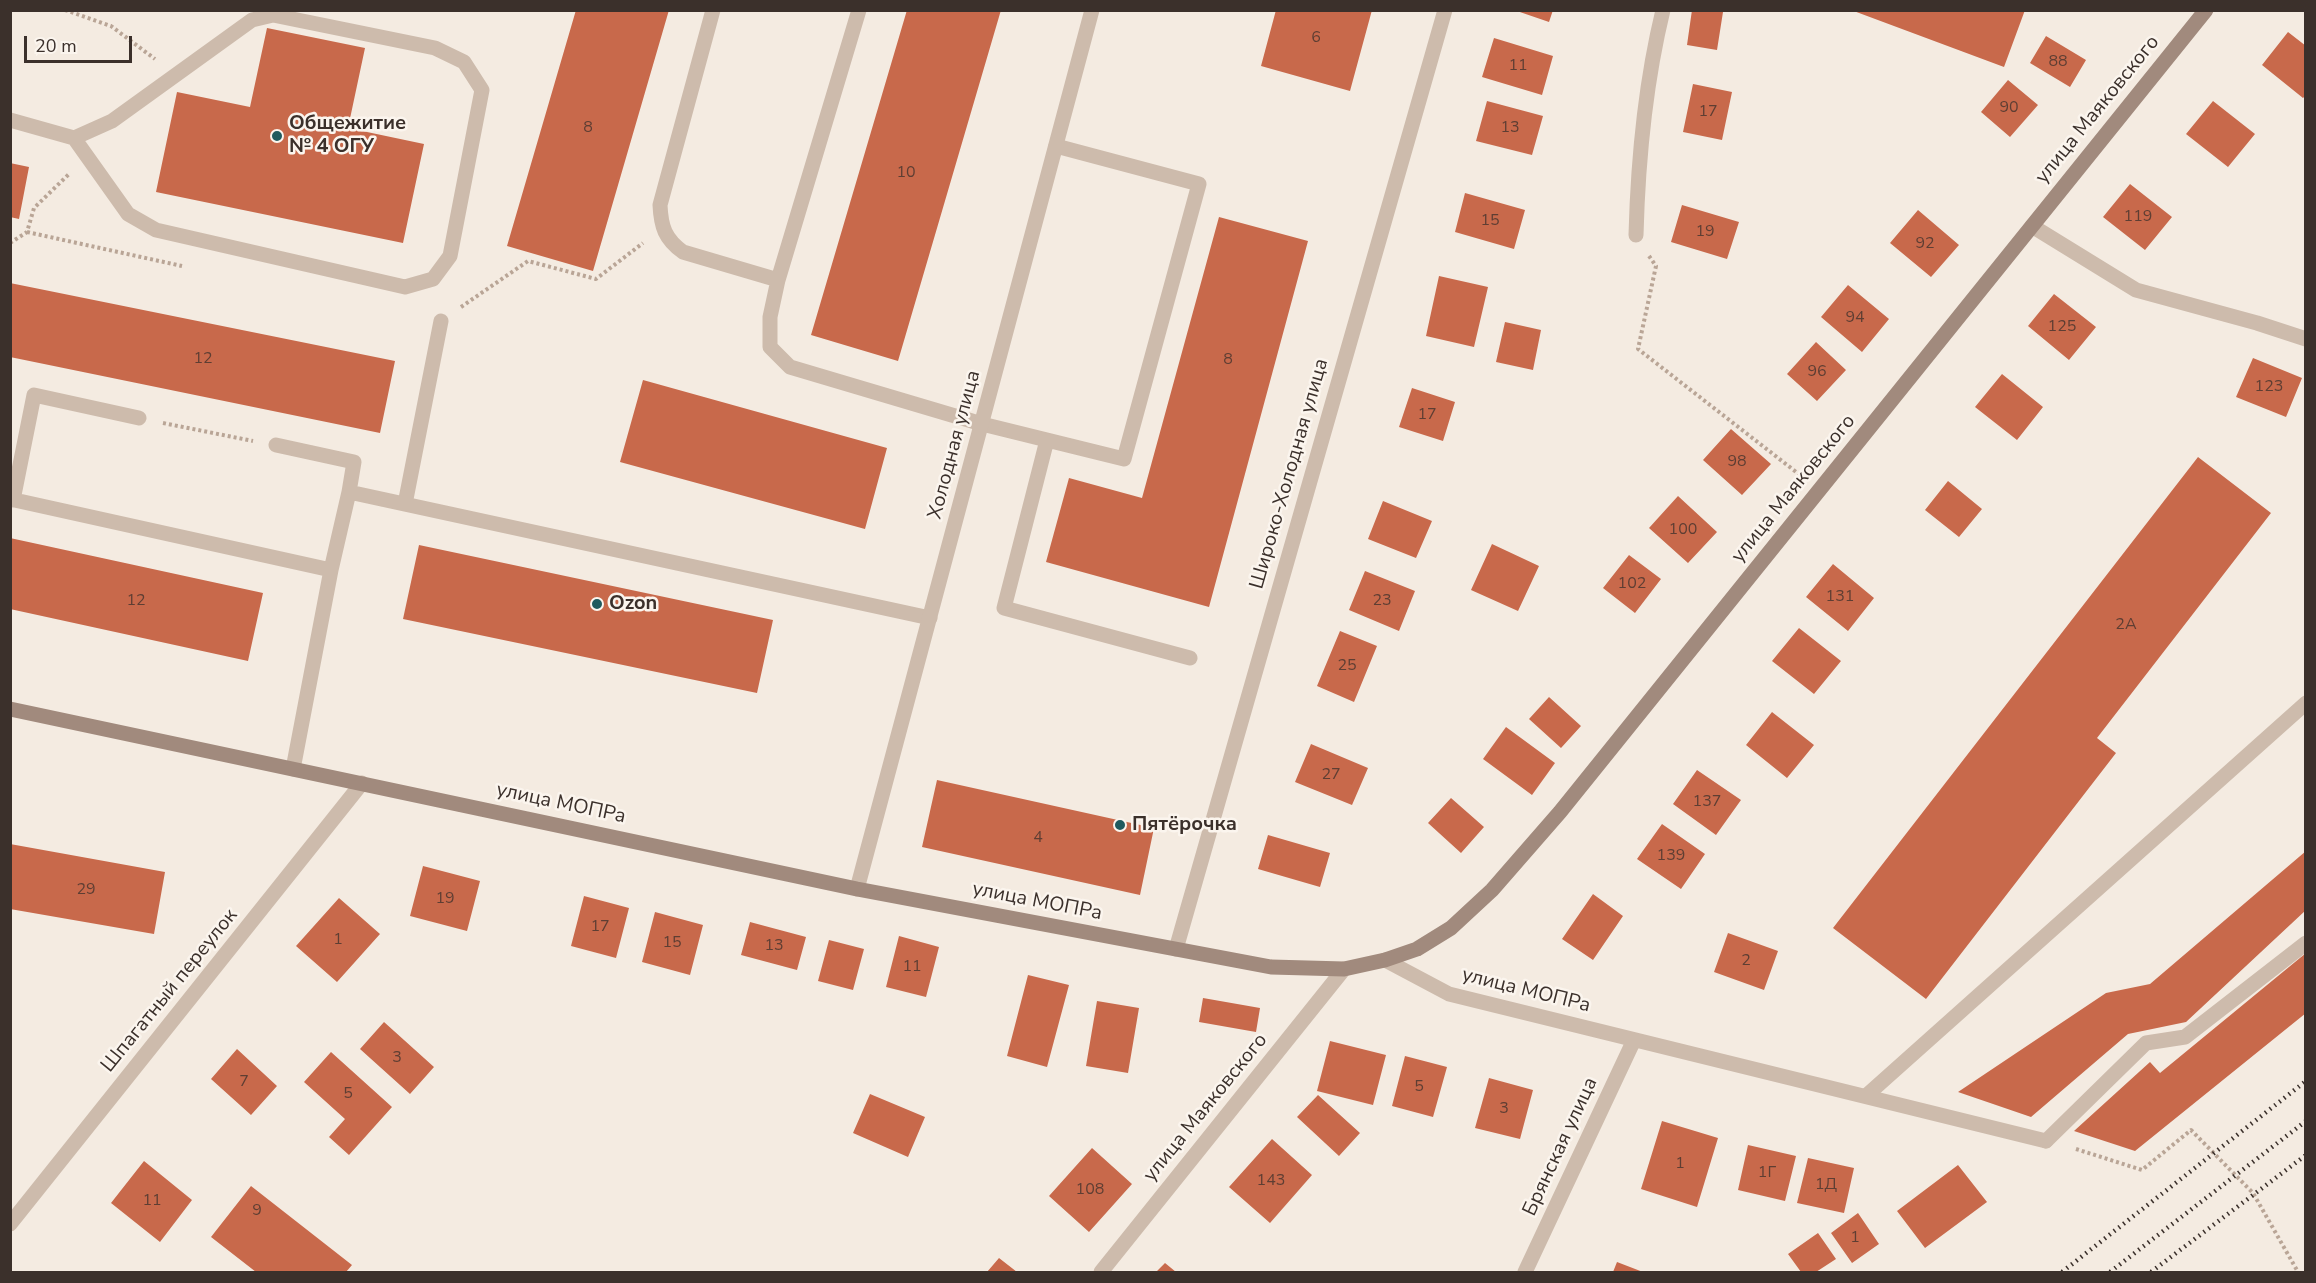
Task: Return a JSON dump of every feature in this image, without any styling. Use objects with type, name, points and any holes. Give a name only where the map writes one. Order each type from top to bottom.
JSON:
[{"type":"street","points":[[713,10],[660,205],[662,228],[672,244],[683,252],[778,280]]},
{"type":"street","points":[[859,10],[778,280],[770,317],[770,347],[790,367],[982,424],[1124,459],[1199,184],[1056,146]]},
{"type":"street","name":"Холодная улица","points":[[857,889],[1092,10]]},
{"type":"street","name":"Широко-Холодная улица","points":[[1176,949],[1445,10]]},
{"type":"street","points":[[1636,235],[1638,160],[1656,40],[1663,10]]},
{"type":"street","name":"улица Маяковского","points":[[1385,960],[1417,949],[1451,928],[1492,890],[1560,812],[2206,10]]},
{"type":"street","points":[[10,120],[74,138],[112,121],[252,20],[273,15],[435,48],[464,62],[482,90],[450,256],[433,279],[405,287],[156,230],[128,214],[74,138]]},
{"type":"street","points":[[2032,226],[2136,290],[2257,323],[2306,339]]},
{"type":"street","points":[[405,504],[441,321]]},
{"type":"street","points":[[139,418],[34,395],[12,500],[331,570]]},
{"type":"street","points":[[1047,440],[1004,608],[1190,658]]},
{"type":"street","points":[[276,445],[354,462],[293,769]]},
{"type":"street","points":[[349,492],[930,618]]},
{"type":"street","points":[[1867,1095],[2306,703]]},
{"type":"street","name":"улица МОПРа","points":[[10,709],[857,889],[1271,967],[1344,969],[1385,960],[1449,994],[1867,1095],[2046,1141]]},
{"type":"street","name":"Шпагатный переулок","points":[[10,1224],[362,783]]},
{"type":"street","points":[[2046,1141],[2145,1043],[2185,1037],[2306,943]]},
{"type":"street","name":"улица Маяковского","points":[[1101,1272],[1344,969]]},
{"type":"street","name":"Брянская улица","points":[[1525,1272],[1634,1040]]},
{"type":"path","points":[[65,10],[111,26],[178,75]]},
{"type":"path","points":[[10,243],[27,232],[34,208],[86,157]]},
{"type":"path","points":[[441,321],[528,261],[596,279],[662,228]]},
{"type":"path","points":[[1636,235],[1656,266],[1638,348],[1820,491]]},
{"type":"path","points":[[139,418],[276,445]]},
{"type":"path","points":[[2046,1141],[2142,1170],[2191,1130],[2253,1193],[2298,1272]]},
{"type":"building","points":[[576,10],[669,10],[593,271],[507,246]]},
{"type":"building","points":[[907,10],[1001,10],[898,361],[811,335]]},
{"type":"building","points":[[1276,10],[1372,10],[1350,91],[1261,66]]},
{"type":"building","points":[[1514,10],[1553,10],[1549,22]]},
{"type":"building","points":[[1692,10],[1723,12],[1717,50],[1687,45]]},
{"type":"building","points":[[1851,10],[2025,10],[2004,67]]},
{"type":"building","name":"Общежитие № 4 ОГУ","points":[[267,28],[365,48],[348,128],[424,144],[403,243],[156,192],[177,92],[250,107]]},
{"type":"building","points":[[2288,32],[2306,46],[2306,95],[2303,98],[2262,65]]},
{"type":"building","points":[[2046,36],[2086,60],[2070,87],[2030,63]]},
{"type":"building","points":[[1494,38],[1553,56],[1542,95],[1482,77]]},
{"type":"building","points":[[2008,80],[2038,105],[2010,137],[1981,112]]},
{"type":"building","points":[[1693,84],[1732,92],[1722,140],[1683,132]]},
{"type":"building","points":[[1487,101],[1543,116],[1532,155],[1476,141]]},
{"type":"building","points":[[2213,101],[2255,134],[2228,167],[2186,134]]},
{"type":"building","points":[[10,163],[29,167],[19,219],[10,217]]},
{"type":"building","points":[[2130,184],[2172,217],[2145,250],[2103,217]]},
{"type":"building","points":[[1465,193],[1525,210],[1514,249],[1455,232]]},
{"type":"building","points":[[1682,205],[1739,222],[1727,259],[1671,242]]},
{"type":"building","points":[[1918,210],[1959,245],[1931,277],[1890,243]]},
{"type":"building","points":[[1219,217],[1308,241],[1209,607],[1046,562],[1069,478],[1142,498]]},
{"type":"building","points":[[1439,276],[1488,287],[1474,347],[1426,336]]},
{"type":"building","points":[[10,283],[395,361],[380,433],[10,357]]},
{"type":"building","points":[[1848,285],[1889,319],[1862,352],[1821,317]]},
{"type":"building","points":[[2054,294],[2096,327],[2069,360],[2028,326]]},
{"type":"building","points":[[1505,322],[1541,330],[1533,370],[1496,362]]},
{"type":"building","points":[[1816,342],[1846,370],[1817,401],[1787,374]]},
{"type":"building","points":[[2253,358],[2302,378],[2286,417],[2236,397]]},
{"type":"building","points":[[2002,374],[2043,407],[2017,440],[1975,407]]},
{"type":"building","points":[[643,380],[887,448],[865,529],[620,462]]},
{"type":"building","points":[[1412,388],[1455,402],[1443,441],[1399,427]]},
{"type":"building","points":[[1731,429],[1771,464],[1742,495],[1703,460]]},
{"type":"building","points":[[2198,457],[2271,513],[2097,738],[2116,753],[1926,999],[1833,928]]},
{"type":"building","points":[[1948,481],[1982,509],[1959,537],[1925,510]]},
{"type":"building","points":[[1678,496],[1717,532],[1688,563],[1649,528]]},
{"type":"building","points":[[1383,501],[1432,521],[1416,558],[1368,539]]},
{"type":"building","points":[[10,538],[263,593],[248,661],[10,609]]},
{"type":"building","points":[[1492,544],[1539,566],[1518,611],[1471,590]]},
{"type":"building","points":[[419,545],[773,620],[757,693],[403,619]]},
{"type":"building","points":[[1629,555],[1661,579],[1635,613],[1603,588]]},
{"type":"building","points":[[1833,564],[1874,598],[1848,631],[1806,597]]},
{"type":"building","points":[[1365,571],[1415,591],[1399,631],[1349,610]]},
{"type":"building","points":[[1799,628],[1841,661],[1814,694],[1772,661]]},
{"type":"building","points":[[1340,631],[1377,646],[1354,702],[1317,686]]},
{"type":"building","points":[[1549,697],[1581,726],[1561,748],[1529,719]]},
{"type":"building","points":[[1772,712],[1814,745],[1787,778],[1746,745]]},
{"type":"building","points":[[1506,727],[1555,763],[1532,795],[1483,759]]},
{"type":"building","points":[[1311,744],[1368,768],[1352,805],[1295,782]]},
{"type":"building","points":[[1697,770],[1741,800],[1716,835],[1673,804]]},
{"type":"building","points":[[937,780],[1154,828],[1140,895],[922,847]]},
{"type":"building","points":[[1451,798],[1484,827],[1461,853],[1428,823]]},
{"type":"building","points":[[1662,824],[1705,854],[1681,889],[1637,859]]},
{"type":"building","points":[[1268,835],[1330,853],[1320,887],[1258,869]]},
{"type":"building","points":[[10,844],[165,872],[154,934],[10,909]]},
{"type":"building","points":[[2306,851],[2306,910],[2186,1022],[2128,1034],[2031,1117],[1958,1092],[2106,993],[2150,984]]},
{"type":"building","points":[[423,866],[480,881],[467,931],[410,916]]},
{"type":"building","points":[[1593,894],[1623,916],[1593,960],[1562,939]]},
{"type":"building","points":[[584,896],[629,908],[616,958],[571,946]]},
{"type":"building","points":[[339,898],[380,934],[337,982],[296,946]]},
{"type":"building","points":[[655,912],[703,925],[690,975],[642,962]]},
{"type":"building","points":[[750,922],[806,937],[797,970],[741,955]]},
{"type":"building","points":[[1728,933],[1778,951],[1764,990],[1714,972]]},
{"type":"building","points":[[899,936],[939,947],[926,997],[886,987]]},
{"type":"building","points":[[829,940],[864,949],[853,990],[818,981]]},
{"type":"building","points":[[2306,953],[2306,1013],[2135,1151],[2074,1131],[2150,1062],[2160,1073]]},
{"type":"building","points":[[1028,975],[1069,985],[1047,1067],[1007,1056]]},
{"type":"building","points":[[1203,998],[1260,1008],[1256,1032],[1199,1022]]},
{"type":"building","points":[[1097,1001],[1139,1008],[1128,1073],[1086,1066]]},
{"type":"building","points":[[384,1022],[434,1067],[410,1094],[360,1049]]},
{"type":"building","points":[[1330,1041],[1386,1055],[1373,1105],[1317,1091]]},
{"type":"building","points":[[237,1049],[277,1086],[251,1115],[211,1079]]},
{"type":"building","points":[[331,1052],[392,1107],[349,1155],[329,1137],[345,1119],[304,1082]]},
{"type":"building","points":[[1405,1056],[1447,1067],[1433,1117],[1392,1106]]},
{"type":"building","points":[[1489,1078],[1533,1090],[1520,1139],[1475,1128]]},
{"type":"building","points":[[870,1094],[925,1117],[908,1157],[853,1133]]},
{"type":"building","points":[[1318,1095],[1360,1133],[1339,1156],[1297,1117]]},
{"type":"building","points":[[1662,1121],[1718,1138],[1697,1207],[1641,1189]]},
{"type":"building","points":[[1272,1139],[1312,1175],[1270,1223],[1229,1187]]},
{"type":"building","points":[[1748,1145],[1796,1156],[1785,1201],[1738,1190]]},
{"type":"building","points":[[1092,1148],[1132,1184],[1089,1232],[1049,1196]]},
{"type":"building","points":[[1808,1158],[1854,1168],[1844,1213],[1797,1203]]},
{"type":"building","points":[[144,1161],[192,1200],[160,1242],[111,1203]]},
{"type":"building","points":[[1958,1165],[1987,1202],[1925,1248],[1897,1211]]},
{"type":"building","points":[[251,1186],[352,1265],[346,1272],[256,1272],[211,1237]]},
{"type":"building","points":[[1858,1213],[1879,1244],[1852,1263],[1831,1233]]},
{"type":"building","points":[[1818,1233],[1836,1259],[1816,1272],[1801,1272],[1788,1254]]},
{"type":"building","points":[[999,1258],[1017,1272],[987,1272]]},
{"type":"building","points":[[1617,1262],[1643,1272],[1613,1272]]},
{"type":"building","points":[[1165,1263],[1176,1272],[1156,1272]]},
{"type":"railway","points":[[2062,1272],[2306,1081]]},
{"type":"railway","points":[[2110,1272],[2306,1121]]},
{"type":"railway","points":[[2151,1272],[2306,1155]]},
{"type":"place","name":"Общежитие № 4 ОГУ","points":[[277,136]]},
{"type":"place","name":"Ozon","points":[[597,604]]},
{"type":"place","name":"Пятёрочка","points":[[1120,825]]}]
